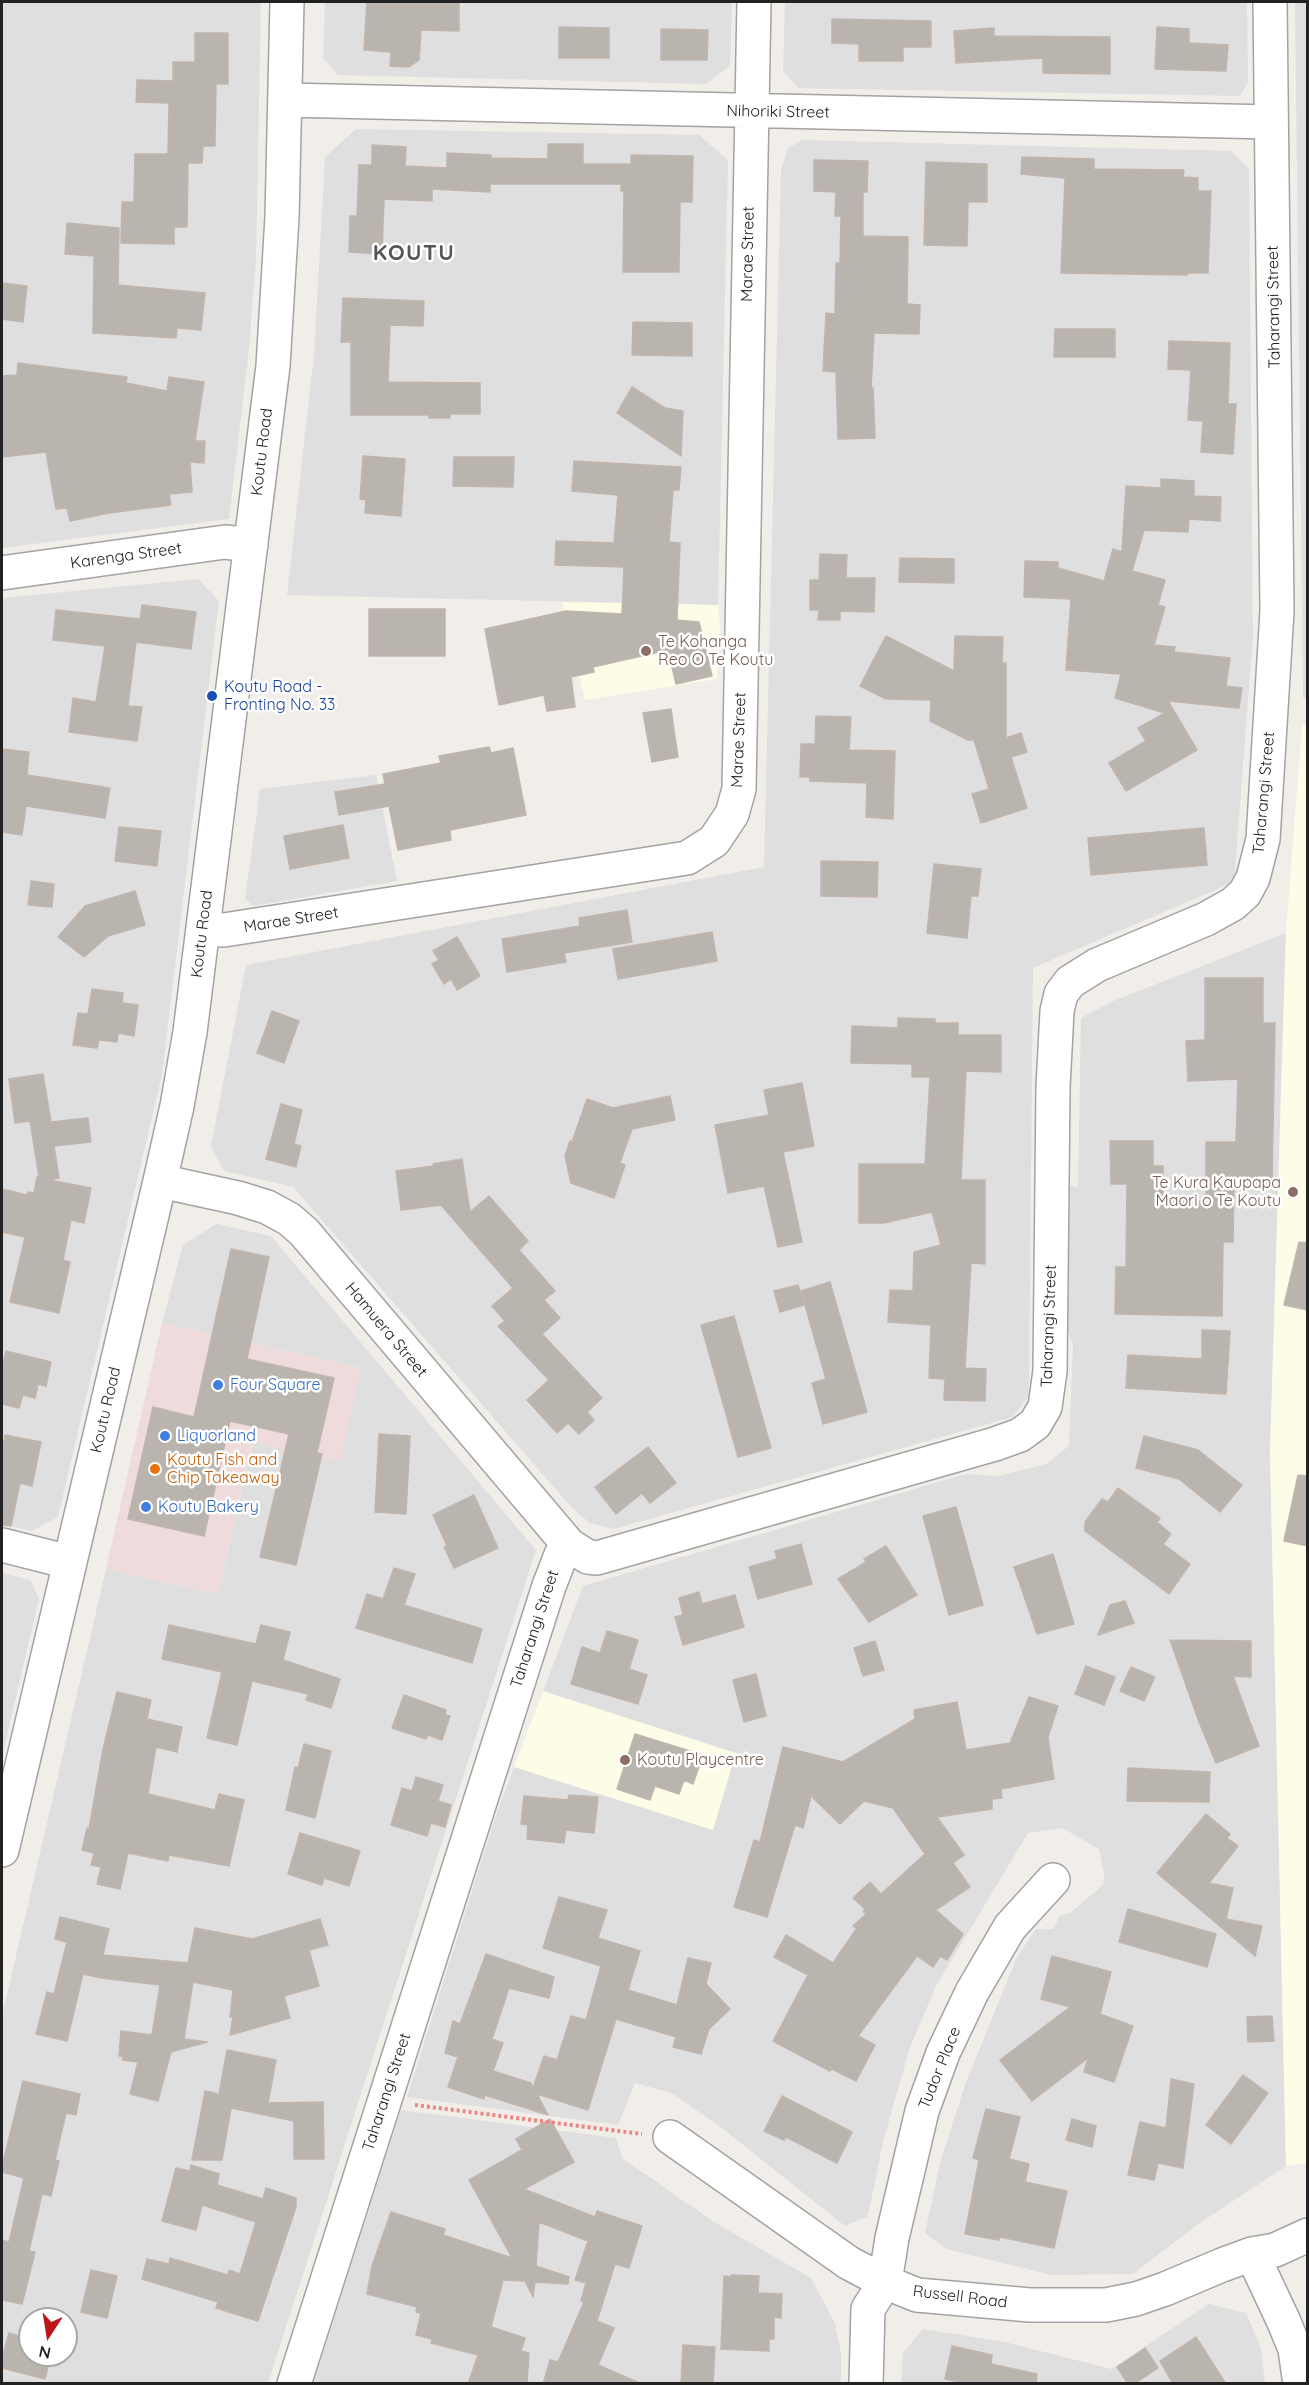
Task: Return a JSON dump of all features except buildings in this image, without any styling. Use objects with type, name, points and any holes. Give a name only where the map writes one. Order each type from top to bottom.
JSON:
[{"type":"street","name":"Koutu Road","points":[[2,1850],[160,1181],[187,1050],[273,366],[279,268],[287,2]]},
{"type":"street","name":"Marae Street","points":[[203,928],[224,930],[687,858],[714,841],[732,814],[739,789],[754,2]]},
{"type":"street","name":"Taharangi Street","points":[[294,2384],[549,1586],[561,1555],[569,1545],[579,1553],[597,1558],[995,1444],[1020,1435],[1035,1424],[1045,1407],[1050,1371],[1053,1087],[1057,1011],[1061,994],[1070,982],[1097,965],[1206,919],[1233,904],[1245,893],[1253,878],[1263,839],[1276,611],[1270,2]]},
{"type":"street","name":"Nihoriki Street","points":[[285,100],[1271,122]]},
{"type":"street","name":"Karenga Street","points":[[2,573],[225,542],[250,545]]},
{"type":"street","name":"Hamuera Street","points":[[160,1181],[238,1198],[267,1207],[289,1219],[304,1232],[569,1545]]},
{"type":"street","points":[[2,1545],[69,1562]]},
{"type":"street","name":"Tudor Place","points":[[885,2282],[892,2238],[922,2110],[943,2054],[972,1992],[1010,1927],[1053,1880]]},
{"type":"street","name":"Russell Road","points":[[670,2137],[845,2260],[885,2282],[917,2295],[1030,2305],[1106,2305],[1136,2299],[1165,2289],[1252,2254],[1275,2250],[1308,2235]]},
{"type":"street","name":"Russell Road","points":[[1252,2254],[1271,2234],[1308,2220]]},
{"type":"street","points":[[1252,2254],[1295,2349],[1300,2384]]},
{"type":"street","points":[[866,2384],[868,2309],[885,2282]]},
{"type":"path","points":[[385,2097],[408,2104],[670,2137]]},
{"type":"shaded area","points":[[2,2],[261,2],[256,259],[249,349],[229,519],[2,548]]},
{"type":"shaded area","points":[[325,2],[732,2],[730,66],[706,84],[338,75],[323,58]]},
{"type":"shaded area","points":[[785,2],[1247,2],[1248,83],[1240,96],[798,88],[783,71]]},
{"type":"shaded area","points":[[1295,2],[1308,2],[1308,698],[1303,698]]},
{"type":"shaded area","points":[[356,129],[699,135],[728,160],[718,605],[287,595],[314,354],[325,157]]},
{"type":"shaded area","points":[[802,140],[1231,151],[1249,169],[1253,636],[1234,882],[1033,968],[1029,1396],[1013,1417],[614,1529],[590,1523],[572,1508],[293,1187],[224,1171],[211,1146],[246,965],[764,867],[781,170],[788,148]]},
{"type":"shaded area","points":[[198,579],[219,601],[162,1075],[58,1517],[32,1531],[2,1524],[2,598]]},
{"type":"shaded area","name":"Te Kohanga Reo O Te Koutu","points":[[562,602],[718,605],[720,623],[717,679],[585,700]]},
{"type":"shaded area","name":"Te Kura Kaupapa Maori o Te Koutu","points":[[1307,725],[1308,2163],[1286,2166],[1270,1451],[1286,933],[1302,726]]},
{"type":"shaded area","points":[[376,775],[397,881],[253,906],[245,899],[260,789]]},
{"type":"shaded area","points":[[1286,933],[1270,1451],[1286,2166],[1197,2225],[1133,2274],[1052,2275],[946,2249],[925,2233],[940,2163],[966,2082],[1017,1957],[1036,1929],[1053,1929],[1060,1916],[1070,1913],[1103,1885],[1104,1875],[1099,1849],[1062,1828],[1028,1833],[936,1986],[910,2047],[883,2142],[868,2216],[845,2226],[718,2125],[671,2093],[635,2083],[618,2125],[407,2097],[496,1815],[583,1586],[966,1474],[998,1476],[1046,1464],[1069,1446],[1073,1346],[1067,1327],[1070,1186],[1078,1187],[1081,1018],[1113,1001]]},
{"type":"shaded area","points":[[216,1224],[271,1236],[536,1550],[268,2383],[2,2384],[2,2016],[106,1569],[218,1594],[253,1441],[361,1368],[162,1323],[183,1245]]},
{"type":"shaded area","points":[[162,1323],[361,1368],[340,1461],[252,1442],[218,1594],[106,1569]]},
{"type":"shaded area","points":[[2,1573],[30,1580],[39,1599],[2,1757]]},
{"type":"shaded area","name":"Koutu Playcentre","points":[[543,1691],[736,1753],[713,1830],[514,1767]]},
{"type":"shaded area","points":[[401,2110],[616,2138],[622,2158],[714,2222],[811,2278],[835,2323],[841,2353],[841,2383],[313,2384]]},
{"type":"shaded area","points":[[1209,2304],[1246,2313],[1261,2348],[1265,2383],[901,2384],[903,2353],[923,2329],[1005,2342],[1111,2369]]},
{"type":"place","name":"Te Kohanga Reo O Te Koutu","points":[[646,651]]},
{"type":"place","name":"Koutu Road - Fronting No. 33","points":[[212,696]]},
{"type":"place","name":"Te Kura Kaupapa Maori o Te Koutu","points":[[1293,1192]]},
{"type":"place","name":"Four Square","points":[[218,1385]]},
{"type":"place","name":"Liquorland","points":[[165,1436]]},
{"type":"place","name":"Koutu Fish and Chip Takeaway","points":[[155,1469]]},
{"type":"place","name":"Koutu Bakery","points":[[146,1507]]},
{"type":"place","name":"Koutu Playcentre","points":[[625,1760]]},
{"type":"district","name":"KOUTU","points":[[414,253]]}]
